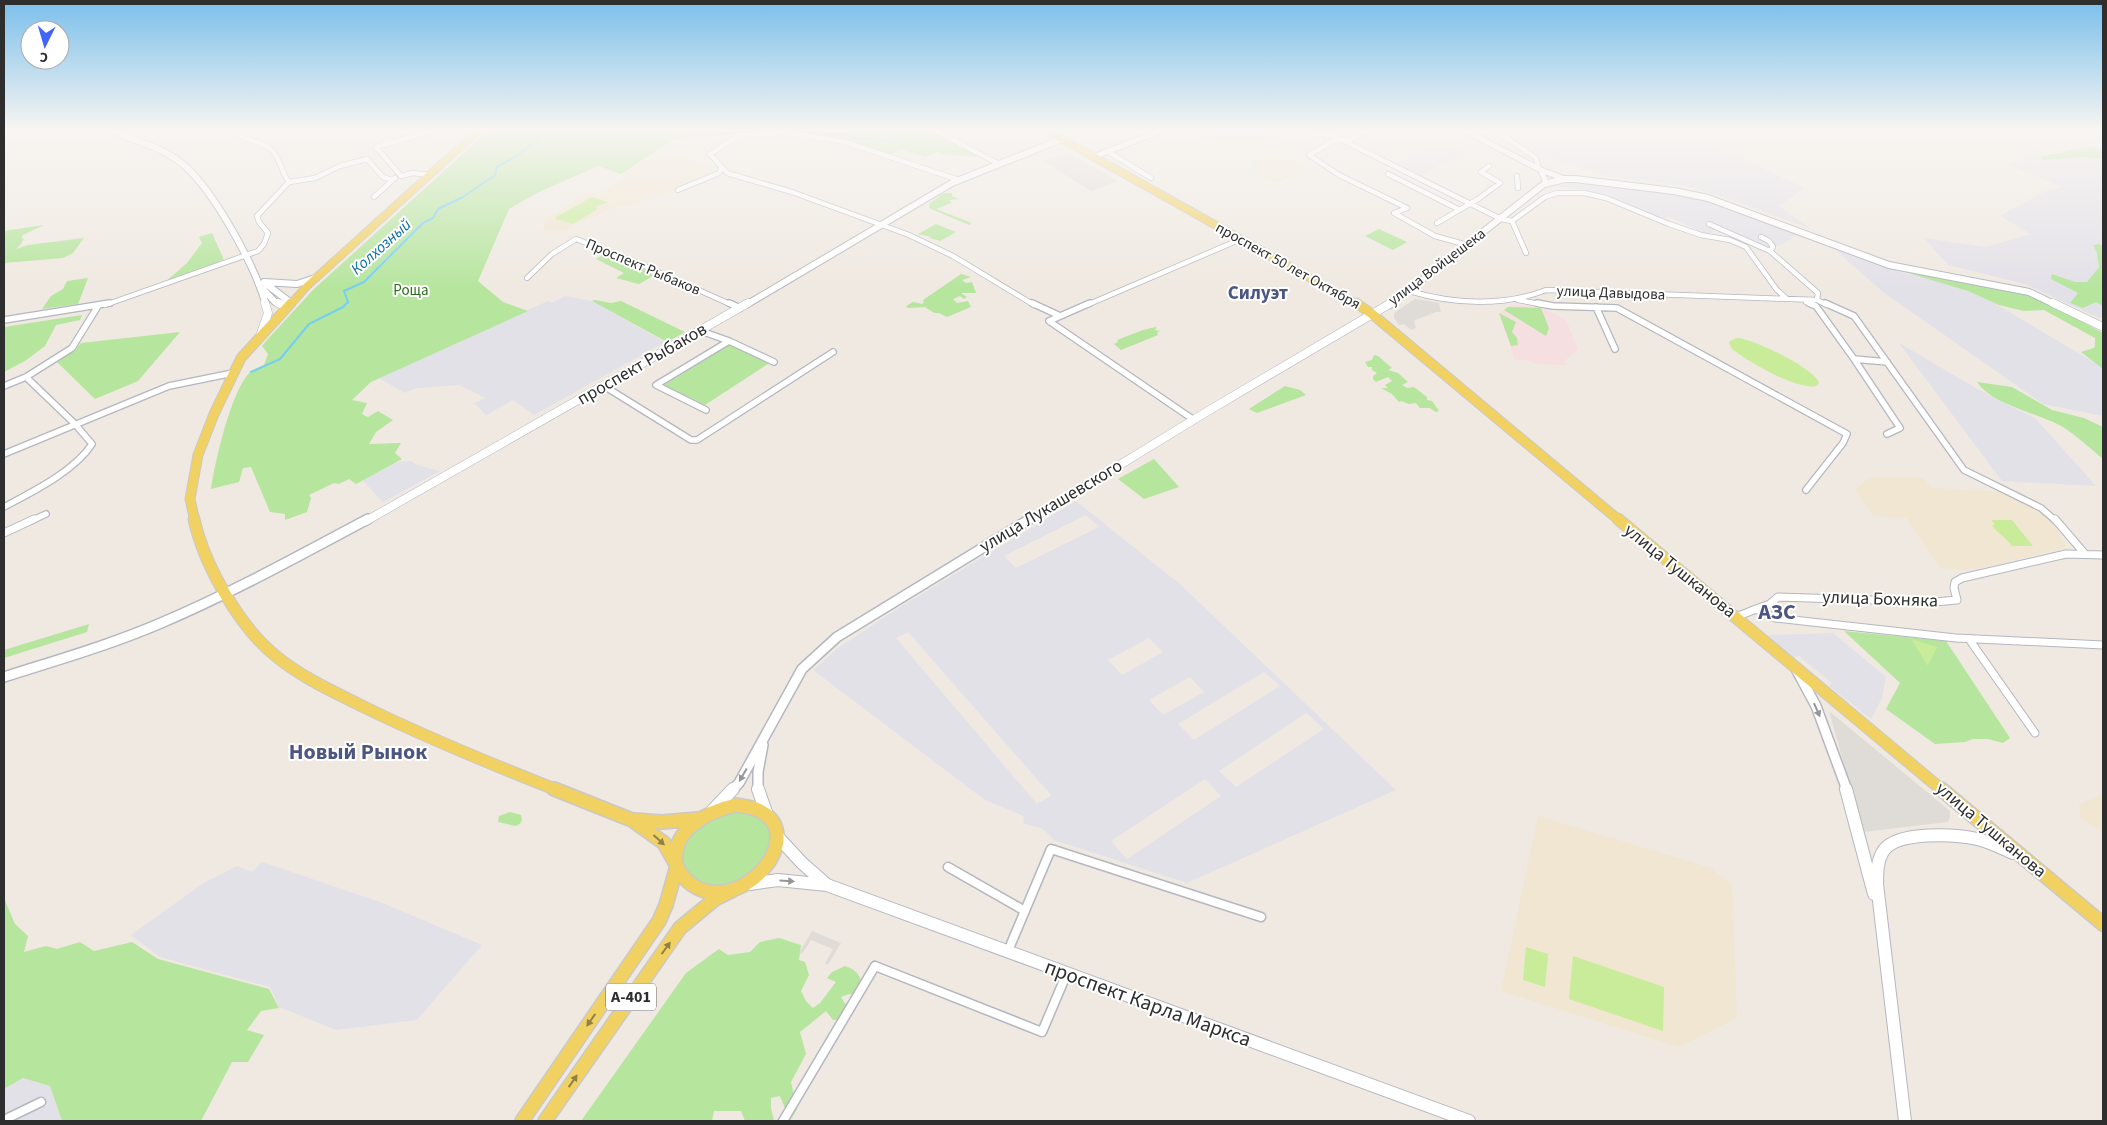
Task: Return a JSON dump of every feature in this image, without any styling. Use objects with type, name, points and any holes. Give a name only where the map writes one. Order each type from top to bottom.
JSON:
[{"type":"main road","points":[[201,182],[220,209],[243,256],[275,302],[289,305]]},
{"type":"main road","points":[[422,182],[318,276],[241,358],[198,455],[190,499],[198,537],[225,594],[251,630],[275,656],[323,688],[378,715],[509,771],[632,820],[664,843],[683,877],[701,890],[717,892],[733,890],[747,885],[760,876],[770,863],[776,850],[777,836],[774,825],[758,809],[744,806],[728,806],[713,810],[698,819],[687,829],[680,841],[676,854],[677,866]]},
{"type":"main road","name":"проспект Рыбаков","points":[[4,677],[101,646],[161,623],[225,594],[344,534],[701,331],[955,182]]},
{"type":"main road","name":"проспект 50 лет Октября","points":[[1140,182],[1353,301],[1372,314]]},
{"type":"main road","points":[[1546,184],[1552,182]]},
{"type":"main road","points":[[1597,182],[1674,191],[1708,198],[1890,265],[2029,292],[2103,327]]},
{"type":"main road","name":"улица Войцешека","points":[[1372,314],[1409,291],[1546,184]]},
{"type":"main road","points":[[263,285],[297,285],[318,276]]},
{"type":"main road","points":[[260,336],[268,313],[263,285]]},
{"type":"main road","name":"улица Лукашевского","points":[[713,810],[739,783],[783,700],[802,669],[837,638],[1194,420],[1372,314]]},
{"type":"main road","name":"улица Тушканова","points":[[1372,314],[2103,924]]},
{"type":"main road","points":[[1795,667],[1816,706],[1843,776],[1881,920]]},
{"type":"main road","name":"улица Лукашевского","points":[[766,735],[759,766],[757,786],[760,801],[768,817]]},
{"type":"main road","points":[[632,820],[662,822],[698,819]]},
{"type":"main road","name":"проспект Карла Маркса","points":[[777,836],[802,863],[827,885]]},
{"type":"main road","points":[[1906,1121],[1881,920],[1877,870],[1883,851],[1892,843],[1922,838],[1975,838],[2024,857]]},
{"type":"main road","name":"А-401","points":[[522,1121],[659,921],[666,905],[677,866]]},
{"type":"main road","name":"проспект Карла Маркса","points":[[747,885],[758,881],[786,880],[827,885],[1453,1118],[1469,1121]]},
{"type":"main road","name":"А-401","points":[[545,1121],[680,928],[709,903],[733,890]]},
{"type":"street","points":[[4,320],[98,306],[147,292],[258,251],[264,244],[268,233],[259,222],[257,216],[269,200],[288,182]]},
{"type":"street","points":[[374,196],[389,182]]},
{"type":"street","points":[[678,190],[696,182]]},
{"type":"street","points":[[761,182],[882,224],[953,256],[1041,309],[1058,316]]},
{"type":"street","points":[[1357,182],[1407,208],[1394,213],[1435,236],[1467,245]]},
{"type":"street","points":[[1405,182],[1460,210]]},
{"type":"street","points":[[1429,182],[1501,219]]},
{"type":"street","points":[[1437,223],[1471,203],[1499,182]]},
{"type":"street","points":[[1518,182],[1518,188]]},
{"type":"street","points":[[1526,253],[1512,221],[1545,197],[1557,192],[1584,193],[1620,203],[1669,224],[1708,236],[1730,240],[1746,247],[1777,290],[1786,298]]},
{"type":"street","name":"улица Войцешека","points":[[1501,219],[1512,221]]},
{"type":"street","points":[[1710,224],[1770,251],[1818,294],[1818,300]]},
{"type":"street","points":[[1761,238],[1769,241],[1773,247],[1770,251]]},
{"type":"street","name":"Проспект Рыбаков","points":[[527,278],[552,254],[576,239],[640,263],[740,308]]},
{"type":"street","points":[[1194,420],[1049,321],[1241,239]]},
{"type":"street","points":[[1419,283],[1421,292],[1435,298]]},
{"type":"street","name":"улица Давыдова","points":[[1409,291],[1435,298],[1514,300],[1546,290],[1786,298],[1798,300],[1816,306],[1900,428],[1887,434]]},
{"type":"street","points":[[1401,296],[1427,297]]},
{"type":"street","points":[[1514,300],[1553,306],[1617,308],[1847,434],[1843,443],[1806,490]]},
{"type":"street","name":"улица Давыдова","points":[[1798,300],[1818,300],[1854,316],[1964,470],[2041,508],[2059,523],[2085,554]]},
{"type":"street","points":[[4,386],[26,377],[72,348],[98,306]]},
{"type":"street","points":[[1596,307],[1615,349]]},
{"type":"street","points":[[701,331],[729,341],[774,362]]},
{"type":"street","points":[[706,410],[656,385],[729,341]]},
{"type":"street","points":[[604,386],[691,440],[698,440],[833,352]]},
{"type":"street","points":[[1854,359],[1887,362]]},
{"type":"street","points":[[4,454],[169,386],[233,373]]},
{"type":"street","points":[[4,507],[29,494],[79,460],[90,449],[92,444],[75,424],[26,377]]},
{"type":"street","points":[[4,533],[46,514]]},
{"type":"street","name":"улица Бохняка","points":[[1736,617],[1770,604],[1778,597],[1935,602],[1956,600],[1955,582],[1962,578],[2066,554],[2103,555]]},
{"type":"street","name":"улица Бохняка","points":[[1756,609],[1775,618],[1969,639],[2103,645]]},
{"type":"street","points":[[1969,639],[2035,733]]},
{"type":"street","points":[[1008,952],[1051,849],[1261,917]]},
{"type":"street","points":[[948,867],[1025,911]]},
{"type":"street","points":[[783,1121],[876,966],[1042,1032],[1067,973]]},
{"type":"street","points":[[4,1120],[41,1102]]},
{"type":"shaded area","points":[[617,182],[691,182],[679,189],[629,206],[625,204],[570,226],[567,231],[543,231],[545,219],[588,194],[598,194]]},
{"type":"shaded area","points":[[1077,182],[1114,182],[1091,191]]},
{"type":"shaded area","points":[[1564,182],[1579,182],[1685,195],[1768,220],[1799,234],[1780,245],[1761,251],[1716,231],[1706,234],[1669,217],[1661,220],[1606,194],[1559,186]]},
{"type":"shaded area","points":[[1659,182],[1792,182],[1804,188],[1779,206],[1811,229],[1718,195],[1686,186]]},
{"type":"shaded area","points":[[2051,182],[2103,182],[2103,318],[2099,318],[2025,284],[1948,265],[1924,238],[1986,247],[2031,234],[2000,216],[2044,192],[2062,187]]},
{"type":"shaded area","points":[[1831,246],[1896,271],[1969,288],[2103,368],[2103,416],[2043,404],[1883,292]]},
{"type":"shaded area","points":[[565,296],[592,301],[665,342],[534,415],[513,400],[486,415],[474,403],[486,398],[459,385],[417,388],[405,393],[377,377],[548,301],[551,303]]},
{"type":"shaded area","points":[[1415,299],[1439,303],[1441,312],[1436,312],[1414,321],[1416,328],[1411,330],[1404,324],[1399,325],[1394,318],[1394,313]]},
{"type":"shaded area","points":[[1513,305],[1539,306],[1566,320],[1578,350],[1564,361],[1566,365],[1535,364],[1527,360],[1515,360],[1499,313]]},
{"type":"shaded area","points":[[1899,343],[1976,388],[2036,419],[2096,486],[2002,481]]},
{"type":"shaded area","points":[[411,461],[417,465],[440,471],[383,502],[362,480],[397,462]]},
{"type":"shaded area","points":[[1870,477],[1924,478],[1931,488],[2003,492],[2033,507],[2053,523],[2067,548],[1970,570],[1940,568],[1906,518],[1873,516],[1855,490]]},
{"type":"shaded area","points":[[1076,501],[1181,585],[1396,790],[1187,883],[1054,840],[1043,829],[1023,823],[1024,816],[985,800],[813,670],[838,648],[900,607]],"holes":[[[1086,515],[1099,527],[1016,568],[1004,556]],[[908,632],[1051,795],[1037,804],[896,638]],[[1149,638],[1163,652],[1122,675],[1108,660]],[[1264,672],[1280,686],[1194,740],[1178,724]],[[1190,677],[1204,692],[1163,715],[1149,700]],[[1306,713],[1324,729],[1236,787],[1219,771]],[[1205,779],[1221,796],[1127,859],[1111,841]]]},
{"type":"shaded area","points":[[1833,633],[1886,677],[1882,698],[1871,719],[1829,686],[1832,683],[1799,656],[1793,658],[1767,635]]},
{"type":"shaded area","points":[[1829,711],[1950,811],[1948,822],[1863,832]]},
{"type":"shaded area","points":[[2103,793],[2103,833],[2081,818],[2079,805]]},
{"type":"shaded area","points":[[1538,816],[1711,868],[1732,885],[1737,1018],[1679,1047],[1501,991]]},
{"type":"shaded area","points":[[262,862],[380,902],[482,945],[417,1020],[336,1030],[279,1007],[270,987],[160,957],[131,935],[202,884],[237,866],[252,872]]},
{"type":"shaded area","points":[[812,931],[841,943],[828,965],[825,963],[833,949],[811,940],[802,954],[799,953]]},
{"type":"shaded area","points":[[23,1078],[50,1086],[62,1121],[4,1121],[4,1089]]},
{"type":"green space","name":"Роща","points":[[431,182],[561,182],[509,209],[478,281],[503,302],[528,311],[371,382],[352,400],[367,403],[362,414],[368,417],[378,411],[393,420],[376,432],[369,444],[401,443],[395,453],[402,459],[356,484],[349,479],[339,484],[334,483],[309,495],[311,498],[307,512],[285,520],[285,514],[270,512],[251,467],[243,468],[239,482],[211,489],[220,445],[236,394],[250,372],[264,365],[268,354],[262,346],[314,289]]},
{"type":"green space","points":[[944,193],[952,193],[952,196],[959,199],[950,200],[951,203],[936,209],[972,223],[969,225],[929,208],[930,203]]},
{"type":"green space","points":[[592,197],[608,202],[597,206],[596,210],[573,224],[555,219],[556,217]]},
{"type":"green space","points":[[936,224],[956,232],[940,241],[918,234]]},
{"type":"green space","points":[[44,225],[23,235],[21,239],[24,238],[21,244],[16,249],[28,245],[84,238],[73,253],[63,258],[4,263],[4,231]]},
{"type":"green space","points":[[1379,229],[1407,242],[1393,250],[1365,236]]},
{"type":"green space","points":[[212,233],[224,260],[163,284],[187,263],[202,243],[199,237]]},
{"type":"green space","points":[[2099,244],[2103,246],[2103,306],[2096,302],[2083,308],[2070,303],[2078,293],[2051,279],[2052,274],[2075,282],[2087,282],[2099,267],[2097,253],[2093,245]]},
{"type":"green space","points":[[606,253],[650,272],[653,276],[639,284],[616,278],[624,273],[596,259]]},
{"type":"green space","points":[[1905,272],[1972,282],[2022,293],[2038,299],[2103,333],[2103,369],[2081,352],[2094,348],[2095,338],[2044,310],[2024,311],[1999,305],[1968,291]]},
{"type":"green space","points":[[961,274],[971,277],[962,280],[966,283],[972,282],[976,293],[961,293],[967,297],[964,299],[960,296],[953,299],[957,303],[968,301],[971,307],[947,317],[934,313],[925,307],[908,308],[906,306],[913,302],[922,304],[923,300]]},
{"type":"green space","points":[[88,278],[78,304],[42,309],[51,296],[63,289],[67,281]]},
{"type":"green space","points":[[592,301],[611,303],[621,301],[685,332],[667,342]]},
{"type":"green space","points":[[1508,307],[1541,308],[1549,328],[1546,336],[1504,310]]},
{"type":"green space","points":[[1499,313],[1516,322],[1512,332],[1517,338],[1518,345],[1511,346]]},
{"type":"green space","points":[[82,315],[80,320],[56,325],[45,346],[25,361],[4,372],[4,327]]},
{"type":"green space","points":[[1156,327],[1154,330],[1161,331],[1157,332],[1158,335],[1121,350],[1114,344],[1118,342],[1117,340]]},
{"type":"green space","points":[[180,332],[138,381],[95,399],[57,362],[74,351],[81,343]]},
{"type":"green space","points":[[1737,338],[1756,343],[1782,355],[1807,370],[1819,383],[1816,386],[1797,384],[1749,361],[1732,349],[1729,343]]},
{"type":"green space","points":[[731,344],[771,362],[705,405],[664,385]]},
{"type":"green space","points":[[1374,355],[1378,356],[1392,368],[1388,370],[1398,373],[1408,382],[1402,385],[1407,388],[1414,387],[1427,397],[1427,400],[1432,401],[1439,411],[1436,412],[1430,408],[1420,408],[1416,403],[1399,402],[1392,394],[1381,388],[1388,388],[1385,385],[1392,381],[1388,377],[1376,382],[1373,379],[1373,376],[1377,373],[1372,370],[1372,367],[1368,367],[1365,362],[1372,360]]},
{"type":"green space","points":[[1977,382],[2012,387],[2052,410],[2084,418],[2103,427],[2103,459],[2063,427],[2004,403],[1984,390]]},
{"type":"green space","points":[[1285,386],[1300,390],[1306,395],[1257,413],[1249,409]]},
{"type":"green space","points":[[1154,459],[1179,487],[1144,499],[1118,479]]},
{"type":"green space","points":[[1991,520],[2012,520],[2033,546],[2012,546],[1992,526],[1995,524]]},
{"type":"green space","points":[[89,624],[87,632],[4,658],[4,650]]},
{"type":"green space","points":[[1844,631],[1946,641],[2010,738],[2003,743],[1988,739],[1973,739],[1965,742],[1935,744],[1886,709],[1900,683]]},
{"type":"green space","points":[[1911,639],[1937,647],[1928,666]]},
{"type":"green space","points":[[738,811],[756,816],[767,827],[771,839],[768,852],[760,865],[748,875],[734,882],[718,885],[702,882],[692,877],[686,870],[683,861],[691,835],[708,819]]},
{"type":"green space","points":[[510,812],[521,815],[522,820],[520,824],[515,826],[498,822],[499,816]]},
{"type":"green space","points":[[4,898],[15,924],[28,936],[24,952],[46,946],[57,949],[80,942],[94,951],[132,942],[158,959],[269,989],[279,1008],[261,1011],[247,1030],[264,1035],[248,1062],[232,1062],[201,1121],[62,1121],[50,1086],[23,1078],[4,1089]]},
{"type":"green space","points":[[779,938],[801,945],[799,960],[805,962],[809,975],[801,991],[806,1001],[813,1008],[820,1003],[836,982],[827,978],[832,972],[845,966],[859,975],[862,985],[854,995],[849,994],[841,997],[850,1012],[846,1019],[833,1020],[826,1011],[800,1032],[806,1054],[791,1082],[797,1109],[790,1121],[780,1096],[771,1098],[774,1121],[745,1121],[741,1111],[714,1111],[712,1121],[581,1121],[686,973],[719,949],[728,955],[750,952],[760,942]]},
{"type":"green space","points":[[1526,947],[1548,954],[1545,987],[1523,980]]},
{"type":"green space","points":[[1573,956],[1664,987],[1663,1031],[1569,999]]},
{"type":"waterway","name":"Колхозный","points":[[251,372],[280,359],[309,324],[343,307],[348,302],[344,291],[364,282],[423,223],[433,218],[438,209],[463,197],[484,182]]},
{"type":"district","name":"Силуэт","points":[[1258,293]]},
{"type":"district","name":"АЗС","points":[[1777,612]]},
{"type":"district","name":"Новый Рынок","points":[[358,752]]}]
